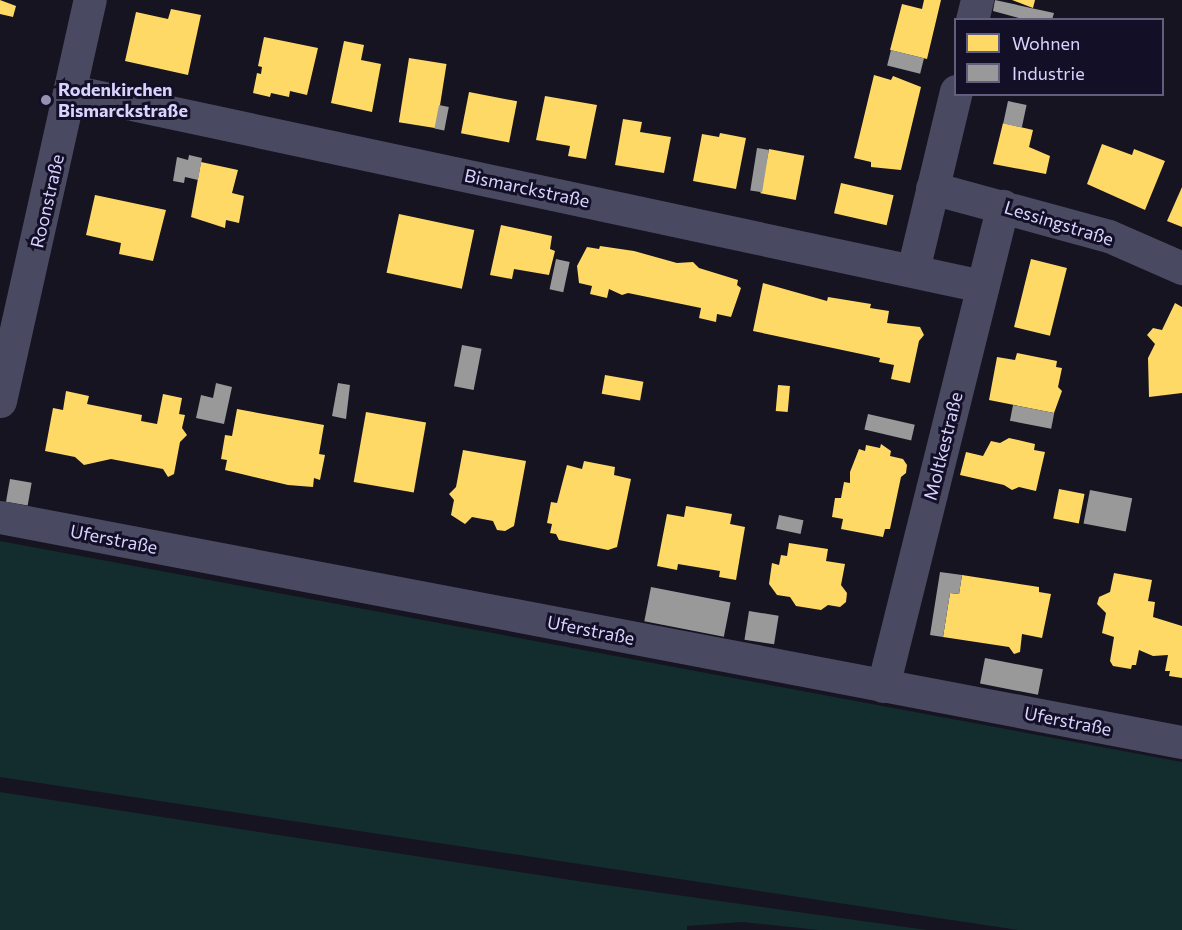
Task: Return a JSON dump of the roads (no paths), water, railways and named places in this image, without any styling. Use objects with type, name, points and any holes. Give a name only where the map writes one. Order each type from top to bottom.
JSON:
[{"type":"street","name":"Roonstraße","points":[[0,401],[72,91],[90,0]]},
{"type":"street","points":[[972,18],[977,0]]},
{"type":"street","name":"Bismarckstraße","points":[[72,91],[982,286]]},
{"type":"street","points":[[914,270],[955,96]]},
{"type":"street","name":"Lessingstraße","points":[[932,188],[1109,236],[1182,268]]},
{"type":"street","name":"Moltkestraße","points":[[883,686],[1003,206]]},
{"type":"street","name":"Uferstraße","points":[[0,517],[1182,742]]},
{"type":"place","name":"Rodenkirchen Bismarckstraße","points":[[46,100]]}]
